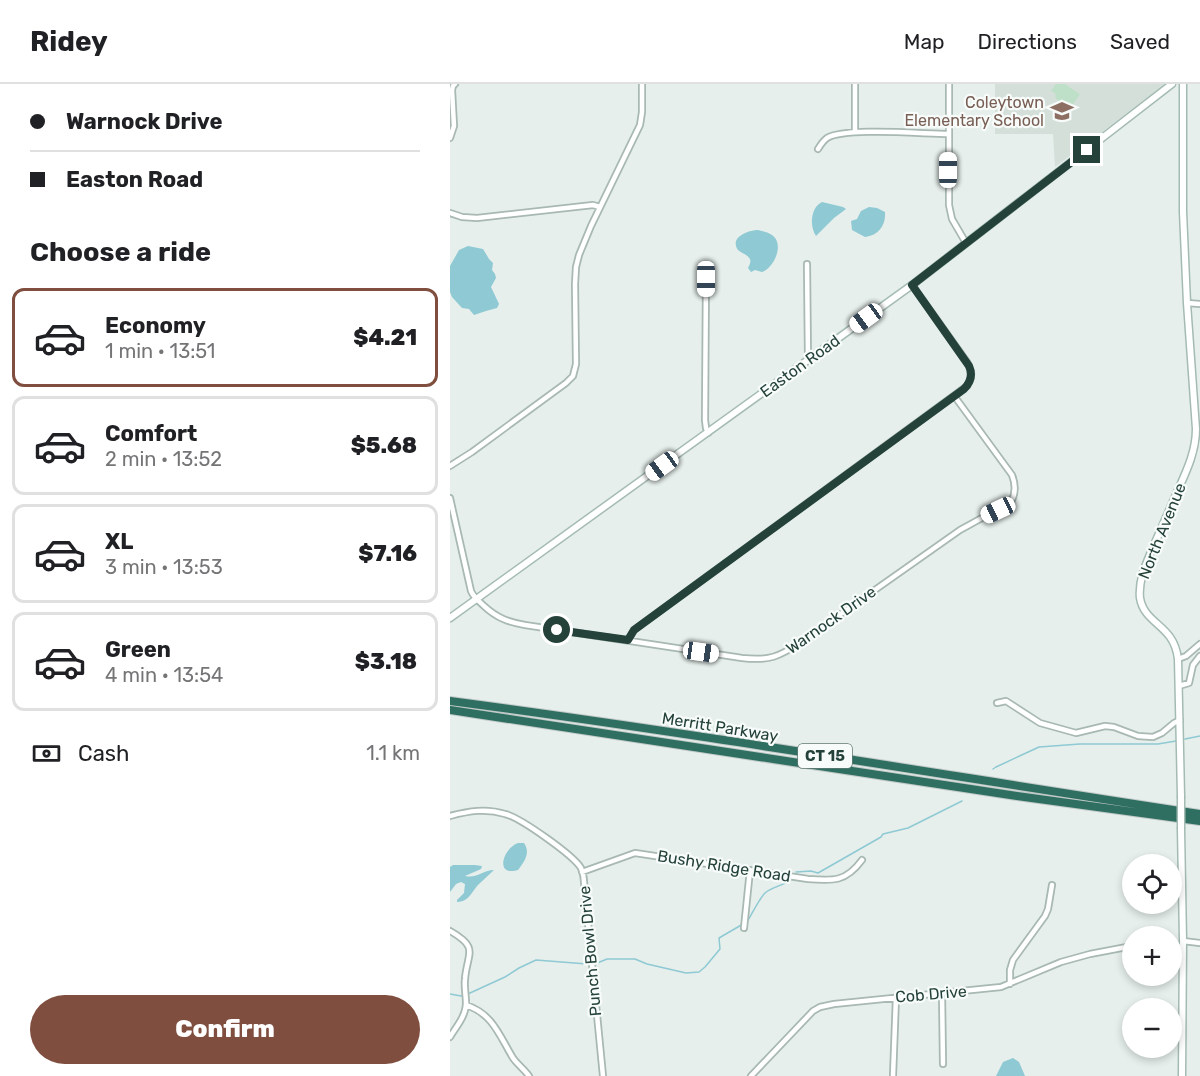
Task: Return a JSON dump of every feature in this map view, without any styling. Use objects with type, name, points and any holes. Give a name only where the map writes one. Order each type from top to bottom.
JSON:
[{"type":"highway","name":"Merritt Parkway","points":[[450,701],[1200,814]]},
{"type":"highway","name":"Merritt Parkway","points":[[450,710],[1200,821]]},
{"type":"street","points":[[450,138],[454,126],[452,90],[455,84]]},
{"type":"street","points":[[450,466],[573,376],[576,364],[576,267],[585,239],[640,125],[642,84]]},
{"type":"street","points":[[855,84],[855,132]]},
{"type":"street","points":[[949,84],[948,190],[950,212],[966,243]]},
{"type":"street","name":"Easton Road","points":[[450,618],[912,285],[1172,84]]},
{"type":"street","name":"North Avenue","points":[[1182,1076],[1183,940],[1178,659],[1171,639],[1144,609],[1140,598],[1140,588],[1144,569],[1195,446],[1196,429],[1187,303],[1183,84]]},
{"type":"street","points":[[818,149],[826,138],[855,132],[948,134]]},
{"type":"street","points":[[450,213],[477,218],[593,205],[600,207]]},
{"type":"street","points":[[807,264],[808,360]]},
{"type":"street","points":[[706,277],[705,420],[708,433]]},
{"type":"street","points":[[628,640],[634,630],[955,397],[969,384],[972,377],[971,369],[912,285]]},
{"type":"street","points":[[1187,303],[1200,304]]},
{"type":"street","name":"Warnock Drive","points":[[477,599],[495,615],[510,622],[752,659],[777,656],[817,631],[964,527],[1011,502],[1015,488],[1012,475],[955,397]]},
{"type":"street","points":[[450,498],[471,591],[477,599]]},
{"type":"street","points":[[1178,659],[1186,656],[1200,644]]},
{"type":"street","points":[[1179,686],[1189,683],[1193,665],[1200,656]]},
{"type":"street","points":[[997,703],[1006,701],[1040,723],[1076,733],[1105,726],[1138,736],[1153,737],[1180,720]]},
{"type":"street","name":"Punch Bowl Drive","points":[[450,816],[484,810],[505,814],[532,829],[578,865],[582,872],[603,1076]]},
{"type":"street","name":"Bushy Ridge Road","points":[[582,872],[635,853],[808,879],[836,880],[848,875],[862,860]]},
{"type":"street","points":[[744,928],[750,870]]},
{"type":"street","points":[[1010,984],[1012,963],[1045,916],[1052,885]]},
{"type":"street","points":[[450,932],[464,941],[469,949],[470,957],[465,977],[466,1003],[463,1014],[450,1037]]},
{"type":"street","points":[[1183,940],[1200,943]]},
{"type":"street","name":"Cob Drive","points":[[751,1076],[806,1018],[820,1007],[829,1004],[993,988],[1010,984],[1042,968],[1070,959],[1122,948]]},
{"type":"street","points":[[942,993],[943,1064]]},
{"type":"street","points":[[893,1076],[896,997]]},
{"type":"street","points":[[466,1003],[494,1024],[514,1060],[529,1076]]},
{"type":"shaded area","name":"Coleytown Elementary School","points":[[995,84],[1166,84],[1055,167],[1053,134],[995,134]]},
{"type":"green space","points":[[1056,84],[1065,84],[1080,94],[1071,107],[1056,99],[1056,94],[1051,91]]},
{"type":"water","points":[[822,202],[846,209],[816,236],[812,227],[812,217],[815,208]]},
{"type":"water","points":[[869,207],[885,212],[885,217],[878,232],[865,237],[852,230],[851,221],[857,219],[861,211]]},
{"type":"water","points":[[758,230],[767,232],[776,239],[778,250],[774,261],[766,270],[751,272],[748,268],[750,259],[738,250],[736,241],[745,233]]},
{"type":"water","points":[[468,246],[483,249],[493,263],[492,270],[496,278],[491,287],[499,304],[497,308],[474,315],[469,309],[462,308],[450,292],[450,266],[459,250]]},
{"type":"water","points":[[524,843],[527,850],[524,861],[518,870],[506,870],[503,861],[505,856],[512,846]]},
{"type":"water","points":[[482,866],[481,869],[465,876],[494,870],[467,898],[457,902],[464,893],[465,884],[461,882],[456,884],[450,892],[450,867]]},
{"type":"water","points":[[1013,1058],[1019,1062],[1025,1076],[996,1076],[1003,1062]]},
{"type":"waterway","points":[[1185,739],[1200,736]]},
{"type":"waterway","points":[[993,769],[1039,747],[1080,744],[1158,744],[1176,741]]},
{"type":"waterway","points":[[796,872],[818,873],[883,834],[908,828],[962,801]]},
{"type":"waterway","points":[[747,922],[765,893],[791,879]]},
{"type":"waterway","points":[[595,964],[607,959],[635,959],[686,973],[699,972],[720,949],[719,938],[743,924]]},
{"type":"waterway","points":[[450,994],[461,996],[470,993],[536,960],[587,964]]},
{"type":"place","name":"Coleytown Elementary School","points":[[1062,111]]},
{"type":"route","points":[[557,630],[628,640],[634,630],[964,389],[972,377],[969,366],[912,285],[1087,150]]}]
